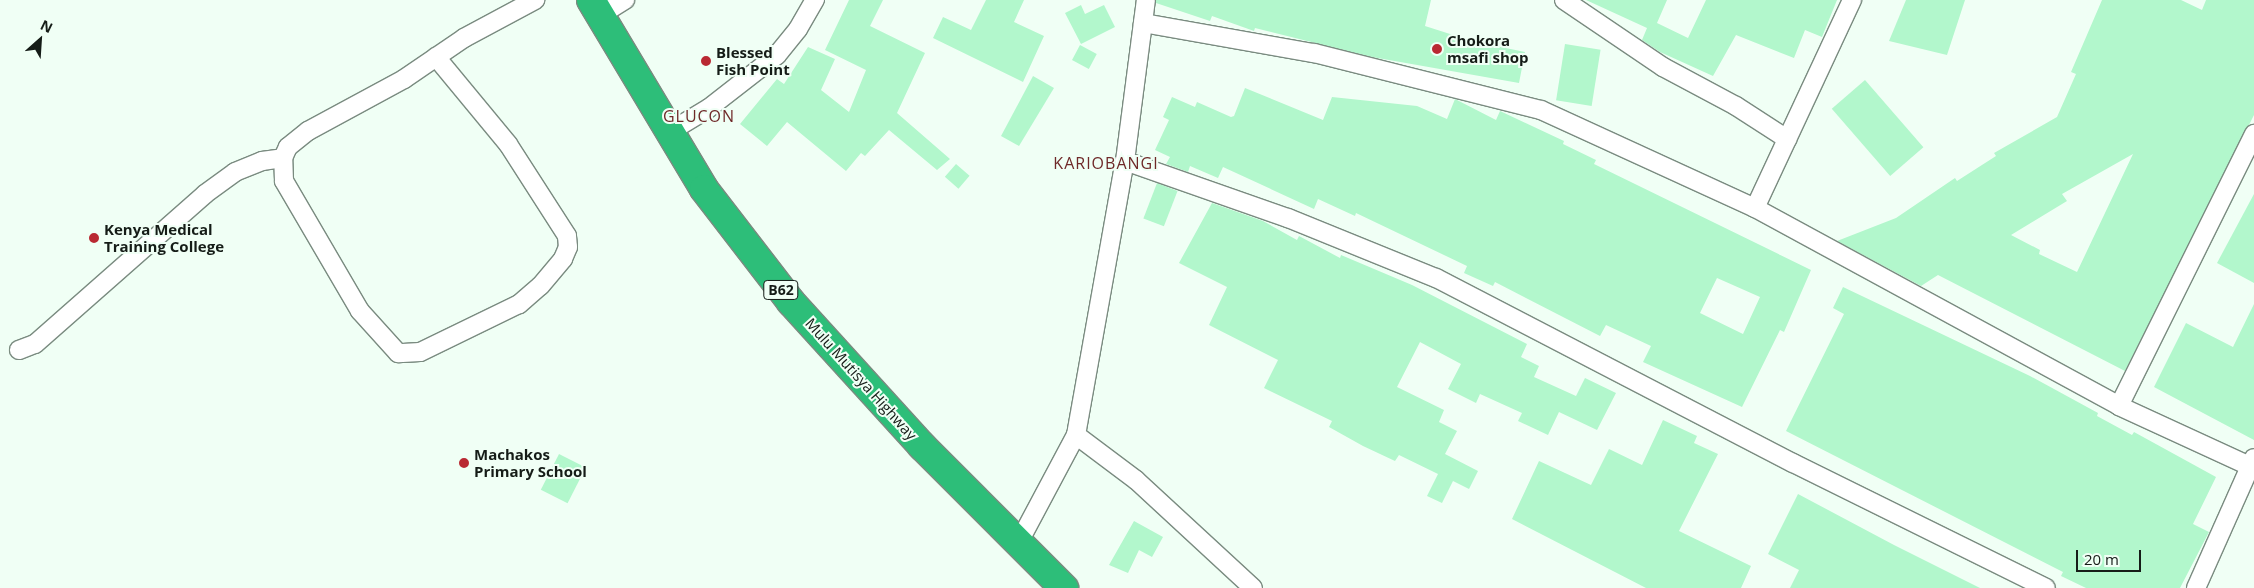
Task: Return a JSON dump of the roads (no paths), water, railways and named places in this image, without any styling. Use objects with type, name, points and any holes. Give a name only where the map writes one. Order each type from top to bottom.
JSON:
[{"type":"highway","name":"Mulu Mutisya Highway","points":[[595,8],[671,131],[704,189],[791,302],[922,446],[1019,542]]},
{"type":"highway","name":"B62","points":[[1019,542],[1064,588]]},
{"type":"street","points":[[436,57],[508,144],[567,236],[568,247],[563,259],[540,286],[518,304],[420,352],[398,353],[360,311],[284,181],[283,158],[288,147],[308,131],[404,79],[436,57],[464,38],[535,0]]},
{"type":"street","points":[[595,8],[625,0]]},
{"type":"street","points":[[671,131],[709,108],[777,55],[798,29],[816,0]]},
{"type":"street","points":[[1019,542],[1076,435],[1126,161],[1146,0]]},
{"type":"street","points":[[1564,0],[1663,68],[1736,106],[1787,139]]},
{"type":"street","points":[[1755,208],[1852,0]]},
{"type":"street","points":[[1144,23],[1314,53],[1541,110],[1755,208],[2119,406],[2253,464],[2196,588]]},
{"type":"street","points":[[2119,406],[2254,134]]},
{"type":"street","points":[[19,350],[35,344],[205,194],[235,172],[262,161],[283,158]]},
{"type":"street","points":[[1126,161],[1288,218],[1436,278],[1793,463],[2046,588]]},
{"type":"street","points":[[1076,435],[1136,480],[1253,588]]},
{"type":"place","name":"Chokora msafi shop","points":[[1437,49]]},
{"type":"place","name":"Blessed Fish Point","points":[[706,61]]},
{"type":"place","name":"Kenya Medical Training College","points":[[94,238]]},
{"type":"place","name":"Machakos Primary School","points":[[464,463]]},
{"type":"district","name":"GLUCON","points":[[699,116]]},
{"type":"district","name":"KARIOBANGI","points":[[1106,163]]}]
